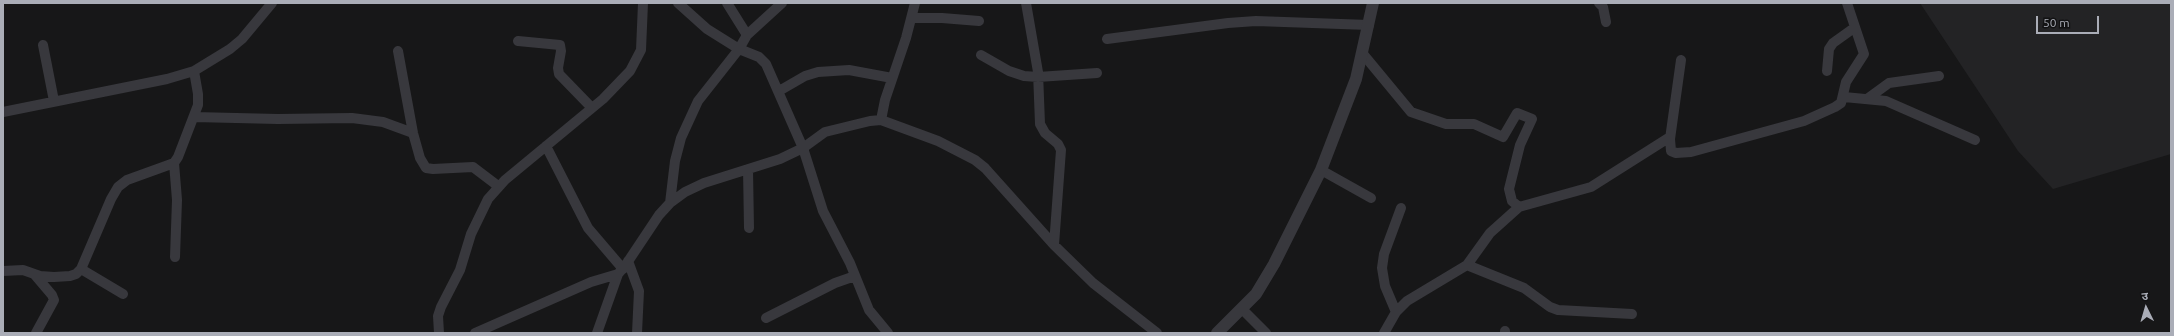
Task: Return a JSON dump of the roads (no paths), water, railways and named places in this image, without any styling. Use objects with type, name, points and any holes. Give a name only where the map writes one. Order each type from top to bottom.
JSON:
[{"type":"street","points":[[3,112],[167,79],[194,71],[230,49],[242,39],[272,3]]},
{"type":"street","points":[[439,333],[438,316],[441,307],[460,270],[471,234],[482,210],[498,186],[618,85],[636,61],[641,50],[643,33],[643,3]]},
{"type":"street","points":[[678,3],[707,29],[739,48],[754,54],[766,64],[803,148],[823,211],[855,276],[869,310],[888,333]]},
{"type":"street","points":[[727,3],[747,35]]},
{"type":"street","points":[[670,203],[675,161],[689,118],[698,101],[739,48],[747,35],[782,3]]},
{"type":"street","points":[[881,120],[885,100],[912,18],[914,3]]},
{"type":"street","points":[[1026,3],[1038,77],[1040,124],[1045,133],[1058,144],[1061,150],[1054,245]]},
{"type":"street","points":[[1217,333],[1256,294],[1274,264],[1321,170],[1356,79],[1363,54],[1373,3]]},
{"type":"street","points":[[1599,3],[1603,7],[1606,22]]},
{"type":"street","points":[[1681,60],[1670,137],[1671,151],[1680,154],[1691,152],[1804,121],[1835,107],[1844,97],[1846,82],[1864,54],[1854,28],[1847,3]]},
{"type":"street","points":[[912,18],[942,18],[979,21]]},
{"type":"street","points":[[1107,39],[1228,23],[1256,21],[1369,25]]},
{"type":"street","points":[[1827,70],[1830,49],[1833,43],[1854,28]]},
{"type":"street","points":[[518,41],[560,45],[561,51],[558,68],[559,74],[592,108]]},
{"type":"street","points":[[43,45],[54,101]]},
{"type":"street","points":[[398,51],[413,133],[420,158],[426,168],[473,167],[498,186]]},
{"type":"street","points":[[981,54],[1015,74],[1038,77],[1097,73]]},
{"type":"street","points":[[1363,54],[1411,112],[1446,124],[1474,124],[1503,137],[1517,113],[1532,119],[1520,145],[1509,189],[1512,201],[1519,207]]},
{"type":"street","points":[[779,91],[805,76],[818,72],[849,70],[892,78]]},
{"type":"street","points":[[175,257],[177,200],[174,163],[198,105],[198,94],[194,71]]},
{"type":"street","points":[[1867,99],[1889,83],[1939,76]]},
{"type":"street","points":[[1844,97],[1886,101],[1975,140]]},
{"type":"street","points":[[194,117],[278,119],[352,118],[384,122],[413,133]]},
{"type":"street","points":[[597,333],[623,268],[659,214],[670,203],[685,192],[704,183],[780,158],[803,148],[825,132],[862,122],[881,120],[938,141],[975,160],[985,168],[1054,245],[1094,283],[1157,333]]},
{"type":"street","points":[[1384,333],[1396,312],[1407,301],[1467,265],[1490,233],[1519,207],[1590,187],[1670,137]]},
{"type":"street","points":[[546,146],[588,228],[623,268],[639,291],[637,333]]},
{"type":"street","points":[[3,271],[23,270],[35,275],[54,277],[76,274],[81,270],[111,199],[118,187],[127,180],[174,163]]},
{"type":"street","points":[[748,169],[749,228]]},
{"type":"street","points":[[1321,170],[1371,198]]},
{"type":"street","points":[[1396,312],[1385,286],[1382,268],[1384,254],[1401,208]]},
{"type":"street","points":[[1467,265],[1524,288],[1550,307],[1558,310],[1632,314]]},
{"type":"street","points":[[475,333],[623,268]]},
{"type":"street","points":[[81,270],[123,294]]},
{"type":"street","points":[[35,275],[52,295],[54,300],[36,333]]},
{"type":"street","points":[[766,318],[828,286],[855,276]]},
{"type":"street","points":[[1242,309],[1266,333]]}]
